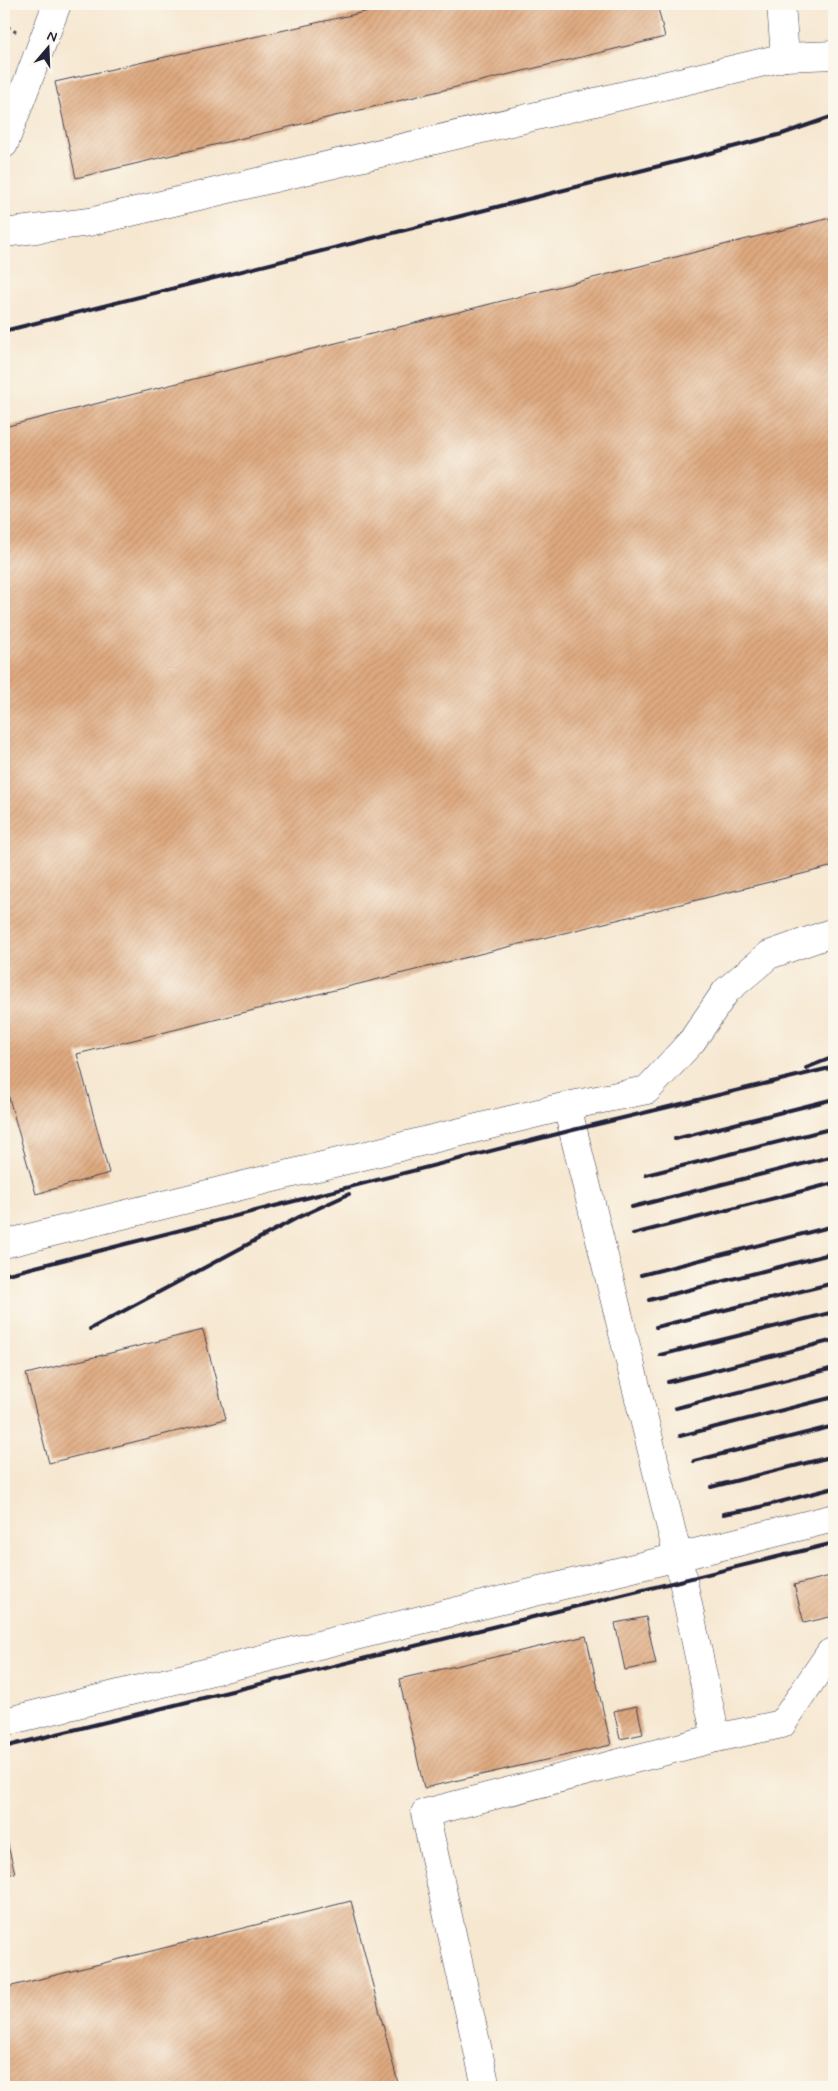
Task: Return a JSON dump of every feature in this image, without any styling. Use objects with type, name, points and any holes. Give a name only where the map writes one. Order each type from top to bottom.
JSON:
[{"type":"lane","points":[[4,144],[56,4]]},
{"type":"lane","points":[[781,4],[785,57]]},
{"type":"lane","points":[[4,232],[89,222],[785,57],[834,55]]},
{"type":"lane","points":[[4,1244],[567,1106],[647,1090],[692,1041],[726,991],[769,955],[834,932]]},
{"type":"lane","points":[[567,1106],[678,1557],[716,1738]]},
{"type":"lane","points":[[4,1722],[834,1518]]},
{"type":"lane","points":[[486,2087],[425,1813],[716,1738],[782,1724],[830,1653],[834,1652]]},
{"type":"building","points":[[400,4],[657,4],[665,37],[76,178],[55,82]]},
{"type":"building","points":[[834,217],[834,866],[77,1054],[109,1173],[36,1194],[4,1080],[4,427]]},
{"type":"building","points":[[203,1330],[226,1419],[49,1463],[26,1374]]},
{"type":"building","points":[[834,1575],[834,1616],[804,1623],[794,1585]]},
{"type":"building","points":[[646,1617],[656,1664],[625,1670],[615,1623]]},
{"type":"building","points":[[586,1636],[611,1745],[424,1788],[399,1679]]},
{"type":"building","points":[[637,1706],[643,1734],[620,1739],[614,1711]]},
{"type":"building","points":[[4,1830],[15,1873],[4,1876]]},
{"type":"building","points":[[351,1901],[399,2087],[4,2087],[4,1988]]},
{"type":"railway","points":[[4,331],[695,157],[782,134],[834,116]]},
{"type":"railway","points":[[806,1068],[834,1057]]},
{"type":"railway","points":[[4,1275],[573,1130],[834,1067]]},
{"type":"railway","points":[[675,1139],[834,1099]]},
{"type":"railway","points":[[646,1175],[834,1128]]},
{"type":"railway","points":[[632,1207],[834,1156]]},
{"type":"railway","points":[[633,1234],[834,1183]]},
{"type":"railway","points":[[90,1329],[299,1217],[349,1194]]},
{"type":"railway","points":[[641,1275],[834,1226]]},
{"type":"railway","points":[[649,1300],[834,1253]]},
{"type":"railway","points":[[656,1327],[834,1283]]},
{"type":"railway","points":[[660,1355],[834,1312]]},
{"type":"railway","points":[[668,1382],[834,1340]]},
{"type":"railway","points":[[676,1408],[834,1368]]},
{"type":"railway","points":[[680,1436],[834,1397]]},
{"type":"railway","points":[[694,1461],[834,1426]]},
{"type":"railway","points":[[711,1487],[834,1456]]},
{"type":"railway","points":[[723,1514],[752,1509],[834,1488]]},
{"type":"railway","points":[[4,1747],[834,1543]]}]
